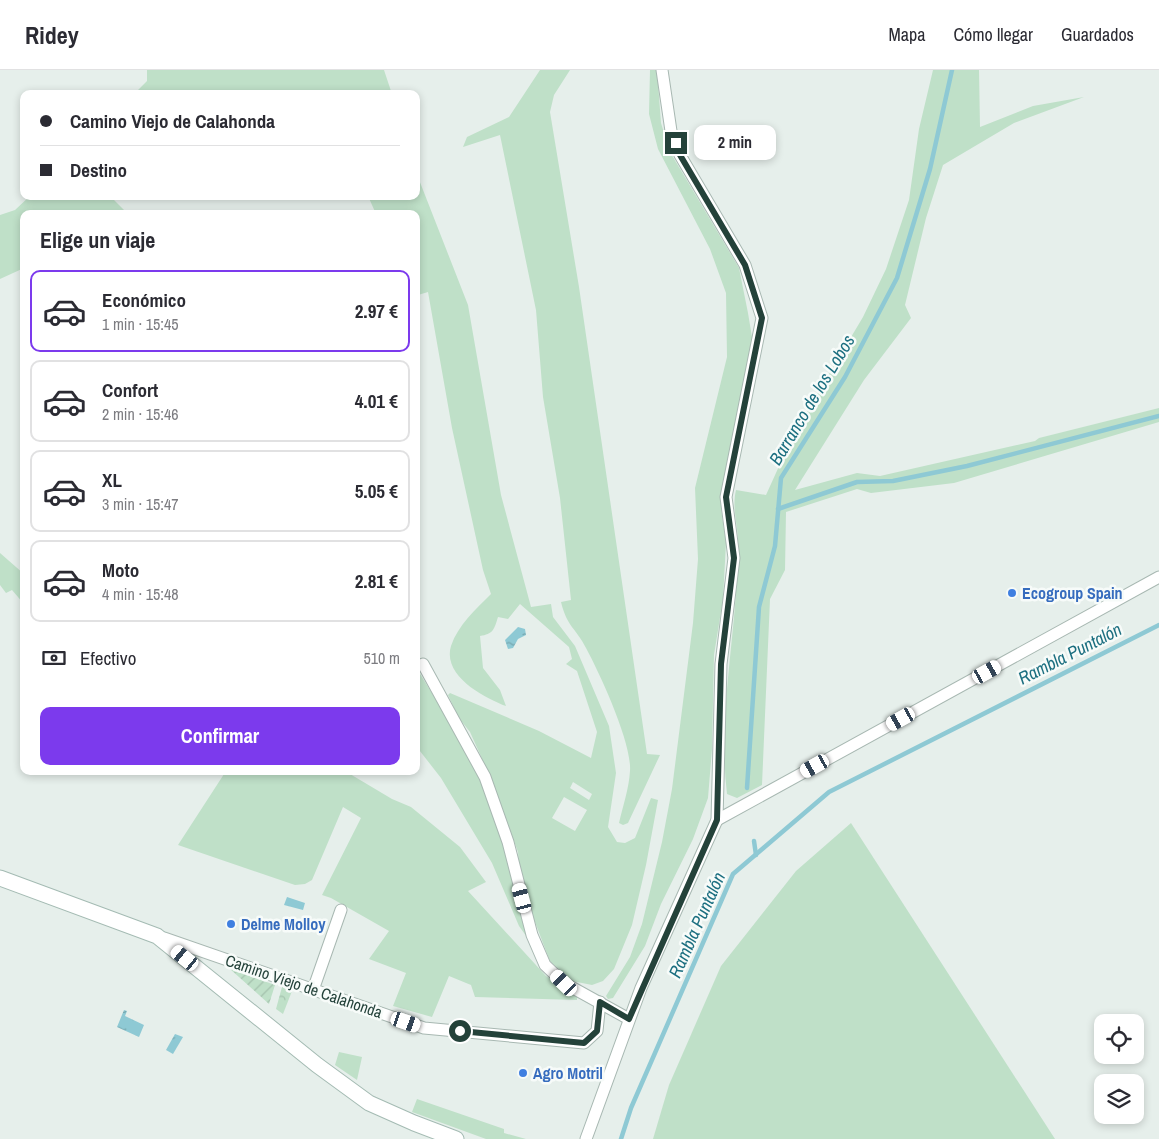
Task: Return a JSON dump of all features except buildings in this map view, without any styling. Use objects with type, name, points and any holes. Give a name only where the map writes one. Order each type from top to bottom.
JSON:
[{"type":"street","points":[[586,1139],[629,1019],[717,820],[721,664],[734,558],[726,497],[762,318],[745,265],[680,155],[671,131],[662,70]]},
{"type":"street","points":[[717,820],[1159,577]]},
{"type":"street","points":[[423,664],[485,777],[508,842],[532,935],[546,965],[564,983],[629,1019]]},
{"type":"street","points":[[0,878],[157,936],[317,1066],[369,1103],[456,1139]]},
{"type":"street","points":[[313,990],[341,910]]},
{"type":"street","name":"Camino Viejo de Calahonda","points":[[157,936],[424,1028],[584,1043],[597,1031],[600,1002]]},
{"type":"green space","points":[[147,70],[384,70],[391,90],[138,90],[147,81]]},
{"type":"green space","points":[[540,70],[570,70],[554,95],[550,112],[579,287],[647,754],[660,755],[628,823],[623,825],[619,823],[630,771],[626,744],[599,674],[582,641],[566,617],[561,602],[571,600],[560,498],[543,397],[536,310],[500,135],[463,147],[467,137],[509,117]]},
{"type":"green space","points":[[650,70],[657,70],[661,123],[670,152],[739,268],[753,343],[722,491],[721,509],[726,543],[723,599],[714,655],[712,749],[708,798],[693,839],[661,904],[645,946],[613,998],[608,999],[606,996],[630,957],[642,924],[662,842],[672,789],[693,623],[698,559],[695,488],[727,357],[726,293],[710,249],[658,149],[649,114]]},
{"type":"green space","points":[[933,70],[979,70],[980,127],[1033,106],[1084,97],[1014,123],[943,165],[926,218],[905,305],[911,318],[864,380],[795,490],[857,473],[880,476],[1035,441],[1039,438],[1159,408],[1159,422],[954,483],[871,493],[857,489],[786,512],[785,570],[770,599],[762,785],[737,798],[727,794],[724,739],[738,552],[735,508],[736,490],[766,495],[795,431],[863,317],[886,269],[909,200],[919,129]]},
{"type":"green space","points":[[420,182],[468,305],[501,495],[531,607],[551,604],[553,617],[575,646],[609,726],[616,773],[608,827],[617,842],[625,843],[635,838],[651,798],[658,800],[632,925],[614,969],[603,981],[592,985],[572,981],[550,961],[532,914],[519,867],[518,852],[493,783],[470,732],[459,718],[448,695],[450,693],[539,731],[591,758],[597,732],[577,671],[566,664],[572,659],[569,647],[520,604],[508,619],[498,617],[492,631],[480,636],[483,668],[500,690],[506,706],[467,684],[453,667],[450,657],[454,638],[468,618],[491,594],[483,570],[452,428],[428,292],[420,294],[420,210],[374,210],[370,200],[420,200]],"holes":[[[573,782],[592,794],[589,800],[570,788]],[[564,797],[587,810],[575,831],[552,818]]]},
{"type":"green space","points":[[26,200],[114,200],[124,210],[20,210],[20,270],[0,279],[0,215],[15,210]]},
{"type":"green space","points":[[0,553],[20,570],[20,599],[12,590],[6,593],[0,585]]},
{"type":"green space","points":[[420,673],[471,759],[490,803],[529,940],[519,926],[492,863],[441,778],[420,751]]},
{"type":"green space","points":[[223,775],[352,775],[392,799],[411,807],[460,847],[486,882],[468,891],[546,976],[577,997],[577,1000],[475,997],[471,985],[449,976],[432,1017],[393,1006],[406,973],[369,959],[389,931],[331,898],[322,895],[361,818],[343,807],[312,880],[305,884],[295,885],[178,845]]},
{"type":"green space","points":[[851,823],[1055,1139],[653,1139],[669,1085],[721,966],[796,871]]},
{"type":"green space","points":[[230,969],[275,985],[269,1004]]},
{"type":"green space","points":[[282,987],[292,991],[283,1014],[276,1009]]},
{"type":"green space","points":[[339,1052],[362,1057],[357,1080],[335,1065]]},
{"type":"green space","points":[[417,1099],[504,1129],[504,1133],[526,1139],[486,1139],[412,1112]]},
{"type":"water","points":[[518,627],[525,629],[526,635],[518,639],[513,648],[508,649],[505,640]]},
{"type":"water","points":[[287,897],[305,903],[303,910],[284,905]]},
{"type":"water","points":[[124,1010],[127,1011],[125,1016],[144,1025],[139,1037],[117,1027]]},
{"type":"water","points":[[175,1034],[183,1037],[173,1054],[166,1050]]},
{"type":"waterway","name":"Barranco de los Lobos","points":[[747,788],[759,607],[775,546],[781,478],[845,377],[897,278],[930,169],[952,70]]},
{"type":"waterway","points":[[778,509],[857,482],[893,481],[967,466],[1159,416]]},
{"type":"waterway","name":"Rambla Puntalón","points":[[621,1139],[631,1108],[733,874],[829,792],[1159,625]]},
{"type":"waterway","points":[[754,841],[756,855]]},
{"type":"place","name":"Ecogroup Spain","points":[[1012,593]]},
{"type":"place","name":"Delme Molloy","points":[[231,924]]},
{"type":"place","name":"Agro Motril","points":[[523,1073]]},
{"type":"route","points":[[460,1031],[584,1043],[597,1031],[600,1002],[629,1019],[641,988],[717,820],[721,664],[734,558],[726,497],[762,318],[745,265],[680,155],[676,143]]}]
